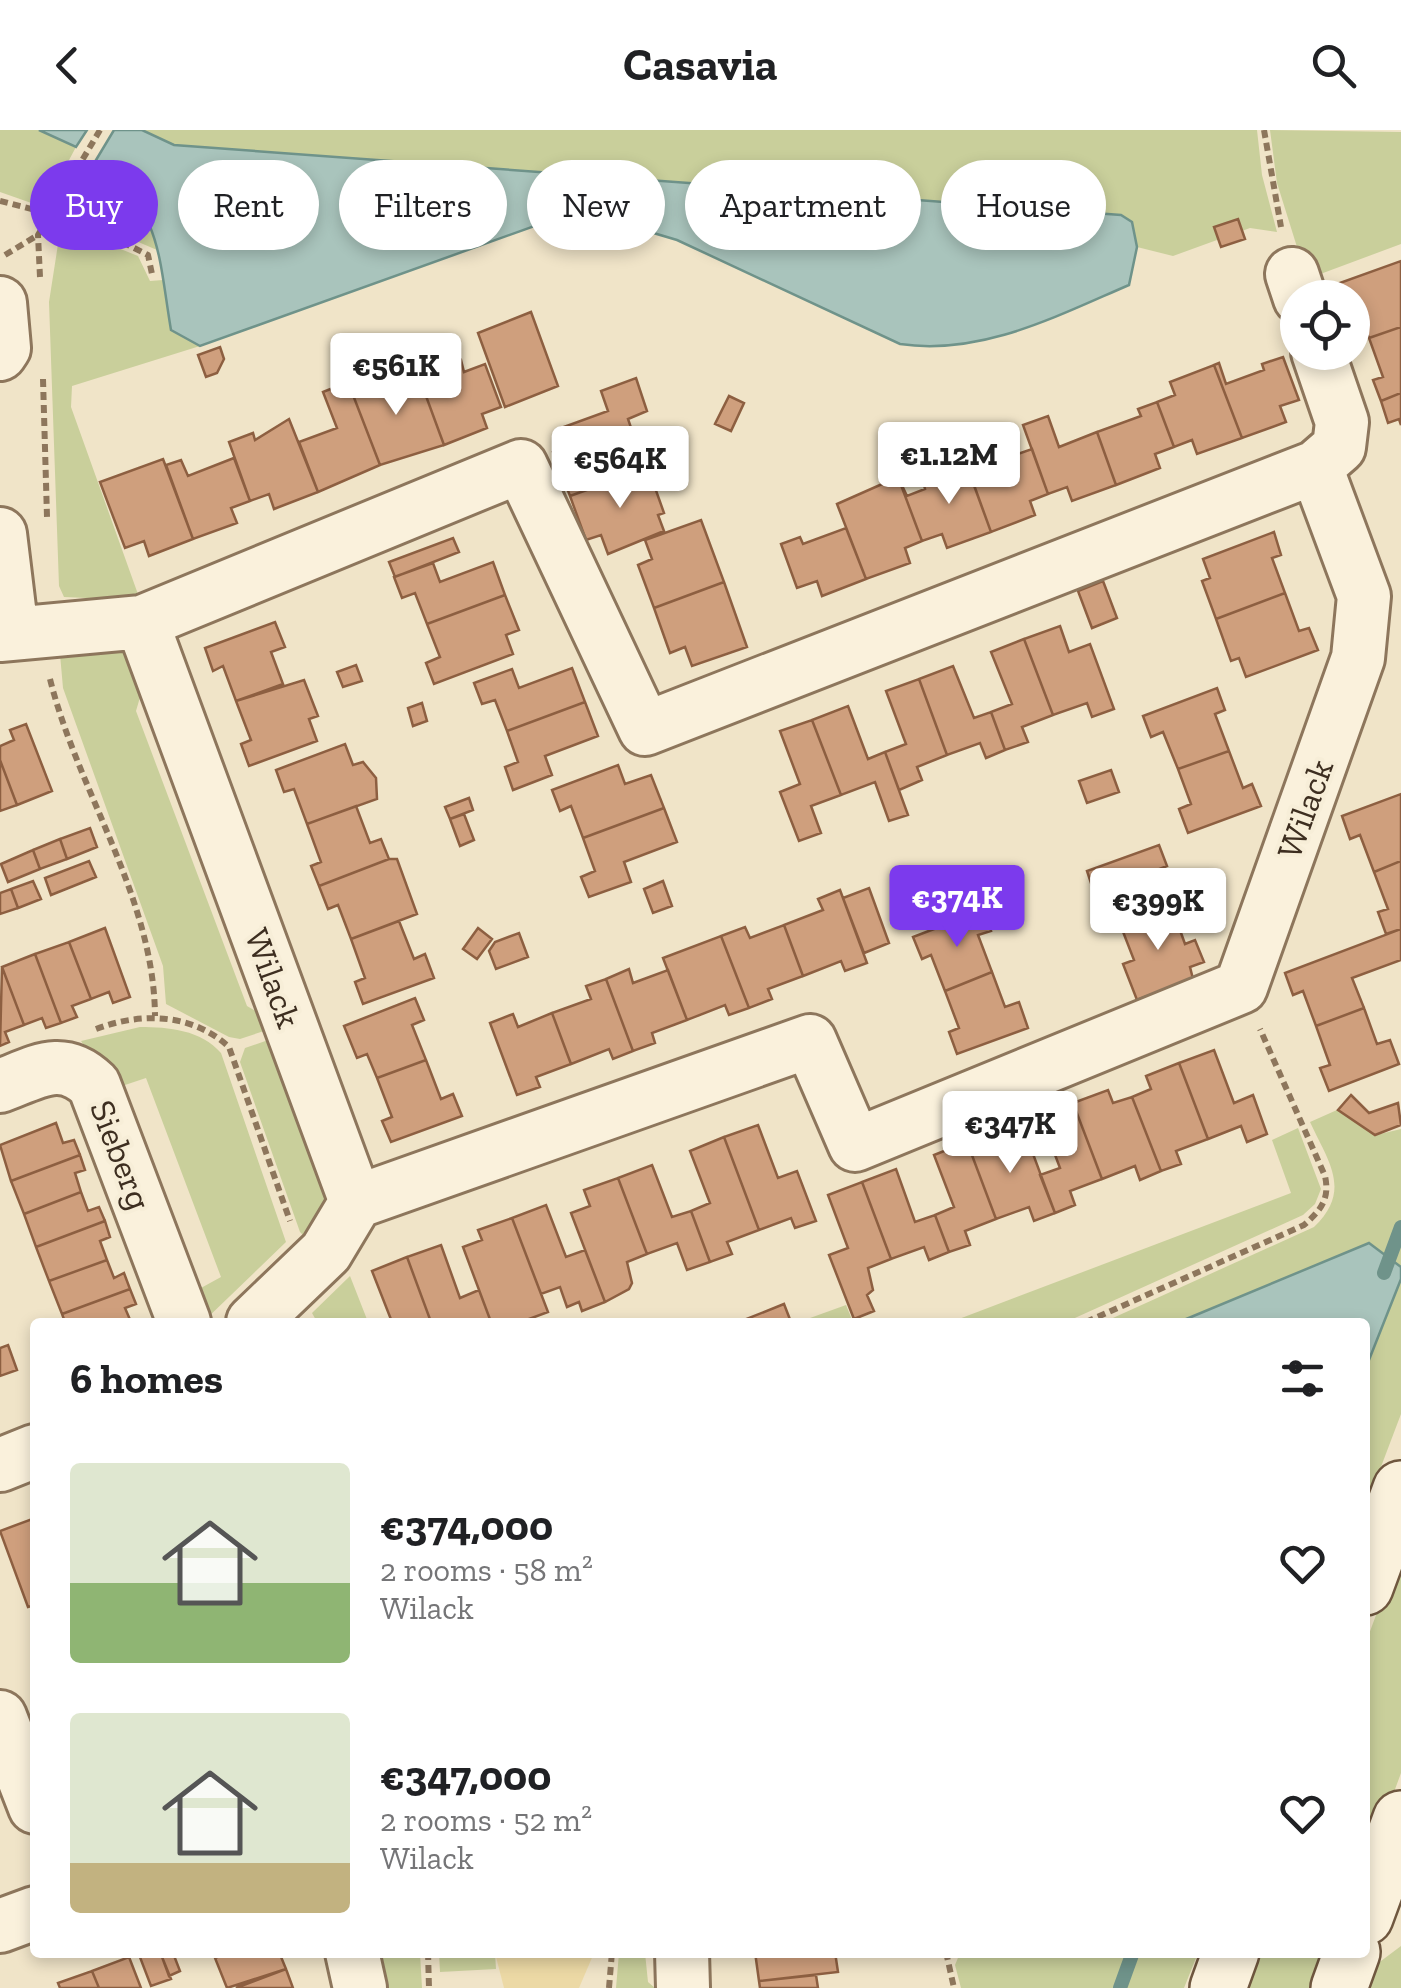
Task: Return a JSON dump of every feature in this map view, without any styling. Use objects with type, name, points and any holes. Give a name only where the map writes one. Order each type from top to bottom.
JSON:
[{"type":"main road","points":[[1370,1573],[1401,1489]]},
{"type":"main road","points":[[1370,1906],[1401,1819]]},
{"type":"main road","points":[[1218,1988],[1229,1958]]},
{"type":"main road","points":[[1339,1988],[1350,1958]]},
{"type":"street","points":[[0,303],[4,348],[0,354]]},
{"type":"street","points":[[0,534],[6,634],[142,622],[521,466],[644,728],[1316,467],[1339,447],[1342,422],[1324,370]]},
{"type":"street","name":"Wilack","points":[[1241,987],[1358,658],[1364,596],[1316,467]]},
{"type":"street","name":"Wilack","points":[[142,622],[356,1202]]},
{"type":"street","points":[[257,1318],[326,1252],[356,1202],[810,1041],[854,1145],[1241,987]]},
{"type":"street","name":"Sieberg","points":[[0,1086],[53,1067],[78,1069],[94,1085],[182,1318]]},
{"type":"street","points":[[0,1465],[30,1453]]},
{"type":"street","points":[[0,1716],[30,1794]]},
{"type":"street","points":[[1370,1919],[1401,1914]]},
{"type":"street","points":[[0,1926],[30,1915]]},
{"type":"street","points":[[353,1958],[360,1988]]},
{"type":"street","points":[[682,1958],[683,1988]]},
{"type":"path","points":[[86,154],[100,130]]},
{"type":"path","points":[[1264,130],[1270,182],[1294,280]]},
{"type":"path","points":[[0,201],[83,222],[148,255],[152,274]]},
{"type":"path","points":[[0,258],[30,240]]},
{"type":"path","points":[[1095,1318],[1304,1225],[1321,1210],[1328,1192],[1325,1176],[1241,987]]},
{"type":"path","points":[[53,1067],[67,1040],[112,1023],[155,1016],[215,1034],[229,1047],[242,1082],[297,1242],[300,1278]]},
{"type":"path","points":[[428,1958],[429,1988]]},
{"type":"path","points":[[609,1988],[612,1958]]},
{"type":"path","points":[[947,1958],[954,1988]]},
{"type":"green space","points":[[0,130],[39,130],[76,147],[69,160],[30,160],[30,203],[0,192]]},
{"type":"green space","points":[[142,130],[1257,130],[1262,175],[1277,232],[1250,228],[1173,256],[1137,247],[1132,223],[1121,215],[1106,214],[1106,160],[941,160],[941,202],[921,200],[921,160],[685,160],[685,183],[665,181],[665,160],[527,160],[527,171],[507,170],[507,160],[377,160],[174,145]]},
{"type":"green space","points":[[1270,130],[1401,132],[1401,244],[1307,279],[1277,183]]},
{"type":"green space","points":[[57,250],[123,250],[138,256],[150,281],[163,280],[172,330],[200,346],[72,386],[71,407],[139,597],[133,600],[64,597],[59,586],[49,302]]},
{"type":"green space","points":[[59,643],[122,649],[143,687],[136,711],[247,1006],[266,1017],[270,1029],[240,1039],[229,1037],[166,1004],[163,966],[63,688]]},
{"type":"green space","points":[[140,1027],[173,1029],[204,1039],[221,1053],[286,1242],[207,1318],[201,1318],[190,1294],[221,1277],[146,1078],[113,1089],[81,1041]]},
{"type":"green space","points":[[274,1038],[327,1174],[324,1213],[311,1243],[300,1232],[240,1062],[245,1048]]},
{"type":"green space","points":[[1337,1110],[1376,1135],[1401,1129],[1401,1267],[1369,1243],[1189,1318],[1113,1318],[1314,1227],[1326,1214],[1334,1188],[1330,1163],[1310,1122]]},
{"type":"green space","points":[[1298,1128],[1321,1189],[1315,1204],[1303,1215],[1075,1318],[962,1318],[1291,1193],[1272,1140]]},
{"type":"green space","points":[[350,1276],[366,1318],[315,1318],[312,1313]]},
{"type":"green space","points":[[1401,1279],[1401,1414],[1370,1496],[1370,1357]]},
{"type":"green space","points":[[846,1305],[851,1318],[810,1318]]},
{"type":"green space","points":[[1401,1547],[1401,1773],[1370,1857],[1370,1631]]},
{"type":"green space","points":[[1401,1946],[1401,1988],[1363,1988],[1369,1970]]},
{"type":"green space","points":[[378,1958],[420,1958],[422,1988],[378,1988]]},
{"type":"green space","points":[[439,1958],[495,1958],[496,1969],[440,1972]]},
{"type":"green space","points":[[619,1958],[646,1958],[648,1982],[655,1988],[616,1988]]},
{"type":"green space","points":[[958,1958],[1196,1958],[1184,1988],[961,1988],[955,1965]]},
{"type":"green space","points":[[1250,1958],[1329,1958],[1321,1988],[1239,1988]]},
{"type":"sand","points":[[496,1958],[592,1958],[579,1988],[504,1988]]},
{"type":"water","points":[[39,130],[87,130],[76,147]]},
{"type":"water","points":[[114,130],[142,130],[174,145],[377,160],[339,160],[339,250],[468,250],[200,346],[171,330],[157,250],[158,160],[96,160]]},
{"type":"water","points":[[507,170],[527,171],[527,229],[507,236]]},
{"type":"water","points":[[665,181],[685,183],[685,244],[665,236]]},
{"type":"water","points":[[921,200],[941,202],[941,250],[1106,250],[1106,214],[1121,215],[1132,222],[1137,247],[1129,285],[989,339],[930,346],[900,344],[698,250],[921,250]]},
{"type":"water","points":[[1369,1243],[1401,1267],[1401,1279],[1370,1357],[1370,1318],[1189,1318]]},
{"type":"building","points":[[1238,219],[1245,239],[1221,247],[1214,227]]},
{"type":"building","points":[[1401,261],[1401,327],[1370,338],[1370,280],[1348,280]]},
{"type":"building","points":[[531,312],[558,386],[505,407],[478,333]]},
{"type":"building","points":[[1401,327],[1401,393],[1381,401],[1373,380],[1383,377],[1370,338]]},
{"type":"building","points":[[220,347],[224,359],[217,373],[206,377],[198,355]]},
{"type":"building","points":[[1280,358],[1280,370],[1288,370],[1299,400],[1280,406],[1286,422],[1242,438],[1214,365],[1219,363],[1226,384],[1264,370],[1262,364]]},
{"type":"building","points":[[461,360],[464,372],[485,364],[501,407],[482,414],[487,428],[444,445],[419,377]]},
{"type":"building","points":[[1214,365],[1242,438],[1197,454],[1192,440],[1174,447],[1157,402],[1175,395],[1170,382]]},
{"type":"building","points":[[371,372],[379,392],[419,377],[444,445],[380,465],[348,382]]},
{"type":"building","points":[[636,378],[647,411],[628,419],[645,469],[570,496],[553,452],[568,447],[561,428],[608,411],[601,391]]},
{"type":"building","points":[[348,382],[380,465],[318,492],[299,442],[337,428],[323,392]]},
{"type":"building","points":[[1401,393],[1401,425],[1399,419],[1388,423],[1381,401]]},
{"type":"building","points":[[729,396],[744,403],[731,431],[715,424]]},
{"type":"building","points":[[1157,402],[1174,447],[1155,454],[1160,468],[1116,485],[1097,432],[1141,416],[1138,409]]},
{"type":"building","points":[[1048,416],[1059,447],[1097,432],[1116,485],[1072,501],[1067,487],[1048,494],[1023,425]]},
{"type":"building","points":[[289,419],[318,492],[274,509],[269,494],[250,501],[229,442],[253,433],[255,440]]},
{"type":"building","points":[[1032,449],[1048,494],[1030,501],[1035,515],[991,532],[972,480],[1015,464],[1012,456]]},
{"type":"building","points":[[234,458],[250,501],[231,508],[237,523],[193,539],[166,465],[181,460],[188,476]]},
{"type":"building","points":[[163,459],[193,539],[149,556],[144,541],[125,548],[100,482]]},
{"type":"building","points":[[965,460],[991,532],[947,548],[942,534],[922,541],[898,477],[907,496],[925,489],[922,477]]},
{"type":"building","points":[[648,468],[664,513],[658,515],[664,531],[608,554],[601,535],[586,540],[570,496]]},
{"type":"building","points":[[898,477],[922,541],[905,548],[910,563],[866,579],[837,504]]},
{"type":"building","points":[[701,520],[724,582],[654,608],[638,565],[652,559],[645,540]]},
{"type":"building","points":[[846,528],[866,579],[822,596],[817,581],[797,588],[781,544],[800,537],[803,544]]},
{"type":"building","points":[[1274,532],[1281,555],[1272,558],[1285,593],[1216,619],[1202,581],[1210,578],[1203,559]]},
{"type":"building","points":[[453,538],[459,552],[395,577],[389,562]]},
{"type":"building","points":[[493,562],[505,595],[427,624],[415,593],[402,598],[394,577],[433,563],[440,582]]},
{"type":"building","points":[[1103,581],[1117,618],[1092,628],[1078,591]]},
{"type":"building","points":[[724,582],[747,647],[692,666],[685,647],[670,653],[654,608]]},
{"type":"building","points":[[1285,593],[1299,631],[1309,628],[1318,650],[1246,677],[1239,658],[1231,661],[1216,619]]},
{"type":"building","points":[[505,595],[519,630],[506,635],[513,654],[434,684],[426,663],[440,657],[427,624]]},
{"type":"building","points":[[275,622],[285,647],[271,652],[283,684],[236,701],[223,666],[213,671],[205,648]]},
{"type":"building","points":[[1060,626],[1069,652],[1090,644],[1114,709],[1092,717],[1087,703],[1053,715],[1024,639]]},
{"type":"building","points":[[1024,639],[1053,715],[1022,727],[1028,742],[1005,750],[991,712],[1012,704],[991,652]]},
{"type":"building","points":[[356,665],[362,681],[343,687],[337,672]]},
{"type":"building","points":[[953,666],[974,718],[991,712],[1005,750],[986,758],[980,743],[947,755],[919,679]]},
{"type":"building","points":[[572,668],[585,702],[507,731],[495,700],[482,704],[474,683],[512,669],[519,688]]},
{"type":"building","points":[[919,679],[947,755],[917,767],[922,780],[899,790],[885,752],[906,744],[886,691]]},
{"type":"building","points":[[304,680],[318,716],[309,719],[317,741],[249,766],[241,744],[251,740],[236,701]]},
{"type":"building","points":[[1217,688],[1225,710],[1215,714],[1229,751],[1178,769],[1163,732],[1151,737],[1143,716]]},
{"type":"building","points":[[585,702],[598,736],[545,756],[552,775],[513,790],[505,767],[518,762],[507,731]]},
{"type":"building","points":[[422,703],[427,721],[413,726],[408,708]]},
{"type":"building","points":[[848,706],[868,759],[885,752],[908,815],[889,821],[875,782],[841,795],[812,720]]},
{"type":"building","points":[[812,720],[841,795],[811,806],[821,833],[799,841],[780,792],[800,784],[780,731]]},
{"type":"building","points":[[26,724],[52,791],[17,805],[0,760],[0,746],[14,740],[10,730]]},
{"type":"building","points":[[345,744],[353,765],[363,762],[376,778],[377,799],[307,824],[294,789],[284,792],[276,770]]},
{"type":"building","points":[[1229,751],[1243,788],[1252,784],[1261,806],[1188,833],[1179,809],[1191,804],[1178,769]]},
{"type":"building","points":[[0,760],[17,805],[0,811]]},
{"type":"building","points":[[618,765],[625,784],[651,775],[664,808],[583,838],[571,806],[560,811],[552,790]]},
{"type":"building","points":[[1111,770],[1119,792],[1087,803],[1079,781]]},
{"type":"building","points":[[1401,794],[1401,861],[1374,872],[1360,835],[1350,839],[1342,816]]},
{"type":"building","points":[[469,798],[473,810],[450,819],[445,807]]},
{"type":"building","points":[[356,806],[370,843],[381,839],[389,859],[319,886],[311,866],[321,862],[307,824]]},
{"type":"building","points":[[664,808],[677,842],[624,862],[631,882],[589,897],[581,877],[595,871],[583,838]]},
{"type":"building","points":[[464,814],[474,840],[460,846],[450,819]]},
{"type":"building","points":[[90,828],[97,847],[67,859],[60,839]]},
{"type":"building","points":[[60,839],[67,859],[40,869],[33,850]]},
{"type":"building","points":[[1159,845],[1167,866],[1157,870],[1171,905],[1120,924],[1107,887],[1094,892],[1087,871]]},
{"type":"building","points":[[33,850],[40,869],[8,882],[1,864]]},
{"type":"building","points":[[397,859],[417,914],[351,939],[338,905],[328,909],[319,886]]},
{"type":"building","points":[[89,861],[96,877],[51,895],[45,878]]},
{"type":"building","points":[[1401,861],[1401,929],[1386,934],[1378,912],[1388,909],[1374,872]]},
{"type":"building","points":[[33,881],[41,899],[18,908],[11,889]]},
{"type":"building","points":[[663,881],[672,906],[653,913],[644,889]]},
{"type":"building","points":[[869,888],[889,943],[864,953],[843,898]]},
{"type":"building","points":[[11,889],[18,908],[0,914],[0,893]]},
{"type":"building","points":[[840,890],[867,963],[845,971],[841,961],[803,976],[784,925],[823,910],[818,899]]},
{"type":"building","points":[[1171,905],[1185,944],[1195,940],[1204,962],[1190,967],[1193,979],[1137,1000],[1123,964],[1134,960],[1120,924]]},
{"type":"building","points":[[984,910],[991,931],[978,935],[992,972],[945,991],[931,955],[922,959],[913,937]]},
{"type":"building","points":[[399,921],[414,959],[425,954],[434,978],[363,1004],[355,982],[365,978],[351,939]]},
{"type":"building","points":[[784,925],[803,976],[768,989],[772,999],[749,1008],[721,936],[745,927],[750,938]]},
{"type":"building","points":[[105,928],[130,997],[113,1003],[109,992],[91,999],[69,942]]},
{"type":"building","points":[[478,928],[492,939],[477,959],[463,949]]},
{"type":"building","points":[[1401,929],[1401,960],[1352,978],[1364,1008],[1316,1026],[1303,991],[1293,995],[1285,973]]},
{"type":"building","points":[[519,933],[528,957],[496,969],[489,951],[495,942]]},
{"type":"building","points":[[721,936],[749,1008],[729,1015],[725,1005],[687,1020],[663,958]]},
{"type":"building","points":[[69,942],[91,999],[72,1006],[77,1017],[61,1023],[35,954]]},
{"type":"building","points":[[35,954],[61,1023],[46,1028],[42,1018],[24,1025],[2,967]]},
{"type":"building","points":[[2,967],[24,1025],[5,1032],[9,1042],[0,1046]]},
{"type":"building","points":[[629,969],[633,983],[668,970],[687,1020],[652,1033],[655,1043],[633,1051],[606,979]]},
{"type":"building","points":[[992,972],[1005,1007],[1019,1002],[1028,1028],[957,1054],[949,1032],[959,1028],[945,991]]},
{"type":"building","points":[[606,979],[633,1051],[613,1059],[609,1049],[571,1064],[552,1013],[591,999],[586,986]]},
{"type":"building","points":[[415,998],[424,1020],[412,1025],[426,1060],[377,1078],[367,1054],[357,1058],[344,1026]]},
{"type":"building","points":[[1364,1008],[1377,1044],[1390,1040],[1399,1064],[1329,1091],[1320,1068],[1330,1065],[1316,1026]]},
{"type":"building","points":[[552,1013],[571,1064],[536,1077],[540,1087],[517,1095],[490,1023],[513,1014],[518,1027]]},
{"type":"building","points":[[1214,1050],[1234,1103],[1253,1095],[1267,1134],[1247,1142],[1241,1126],[1208,1139],[1179,1063]]},
{"type":"building","points":[[426,1060],[441,1099],[453,1094],[462,1116],[391,1142],[382,1121],[392,1117],[377,1078]]},
{"type":"building","points":[[1179,1063],[1208,1139],[1176,1151],[1181,1164],[1161,1171],[1132,1097],[1151,1089],[1146,1076]]},
{"type":"building","points":[[1108,1090],[1113,1103],[1132,1097],[1161,1171],[1140,1180],[1135,1166],[1102,1179],[1073,1103]]},
{"type":"building","points":[[1351,1095],[1369,1113],[1398,1103],[1401,1125],[1375,1135],[1338,1110]]},
{"type":"building","points":[[1073,1103],[1102,1179],[1070,1191],[1075,1205],[1055,1213],[1040,1175],[1060,1168],[1040,1115]]},
{"type":"building","points":[[56,1123],[63,1143],[74,1140],[80,1155],[11,1181],[0,1145]]},
{"type":"building","points":[[758,1125],[778,1178],[797,1171],[816,1221],[795,1228],[791,1218],[759,1230],[724,1137]]},
{"type":"building","points":[[1002,1129],[1007,1142],[1026,1135],[1055,1213],[1034,1221],[1029,1207],[996,1219],[967,1142]]},
{"type":"building","points":[[724,1137],[759,1230],[727,1242],[732,1254],[710,1262],[691,1211],[710,1203],[690,1151]]},
{"type":"building","points":[[967,1142],[996,1219],[965,1231],[970,1245],[949,1252],[935,1215],[954,1207],[934,1155]]},
{"type":"building","points":[[80,1155],[85,1170],[75,1173],[81,1192],[24,1214],[11,1181]]},
{"type":"building","points":[[652,1165],[672,1217],[691,1211],[710,1262],[687,1270],[677,1243],[647,1254],[618,1178]]},
{"type":"building","points":[[896,1169],[915,1222],[935,1215],[949,1252],[929,1260],[924,1247],[891,1259],[862,1182]]},
{"type":"building","points":[[618,1178],[647,1254],[627,1262],[632,1283],[629,1289],[605,1302],[571,1213],[590,1206],[584,1190]]},
{"type":"building","points":[[862,1182],[891,1259],[868,1268],[873,1290],[867,1295],[874,1311],[856,1318],[829,1255],[848,1248],[828,1195]]},
{"type":"building","points":[[81,1192],[88,1211],[99,1207],[105,1221],[36,1247],[24,1214]]},
{"type":"building","points":[[546,1205],[566,1257],[585,1250],[605,1302],[582,1311],[579,1302],[567,1307],[560,1287],[541,1294],[512,1218]]},
{"type":"building","points":[[512,1218],[548,1312],[532,1318],[490,1318],[463,1247],[482,1240],[478,1230]]},
{"type":"building","points":[[105,1221],[110,1237],[100,1241],[107,1260],[49,1281],[36,1247]]},
{"type":"building","points":[[441,1245],[460,1298],[479,1290],[490,1318],[430,1318],[407,1257]]},
{"type":"building","points":[[407,1257],[430,1318],[390,1318],[372,1271]]},
{"type":"building","points":[[107,1260],[114,1278],[124,1273],[130,1289],[62,1314],[49,1281]]},
{"type":"building","points":[[130,1289],[136,1304],[125,1308],[129,1318],[64,1318],[62,1314]]},
{"type":"building","points":[[784,1304],[789,1318],[749,1318]]},
{"type":"building","points":[[8,1345],[17,1370],[0,1376],[0,1348]]},
{"type":"building","points":[[30,1520],[30,1606],[28,1607],[0,1531]]},
{"type":"building","points":[[129,1958],[141,1988],[99,1988],[92,1971]]},
{"type":"building","points":[[140,1958],[162,1958],[171,1979],[151,1986]]},
{"type":"building","points":[[162,1958],[175,1958],[180,1971],[169,1976]]},
{"type":"building","points":[[215,1958],[281,1958],[286,1969],[227,1988]]},
{"type":"building","points":[[756,1958],[836,1958],[838,1972],[759,1981]]},
{"type":"building","points":[[286,1969],[293,1988],[236,1988]]},
{"type":"building","points":[[92,1971],[99,1988],[60,1988],[58,1983]]},
{"type":"building","points":[[816,1975],[818,1988],[760,1988],[759,1981]]},
{"type":"waterway","points":[[1384,1273],[1401,1227]]},
{"type":"waterway","points":[[1120,1988],[1131,1958]]}]
